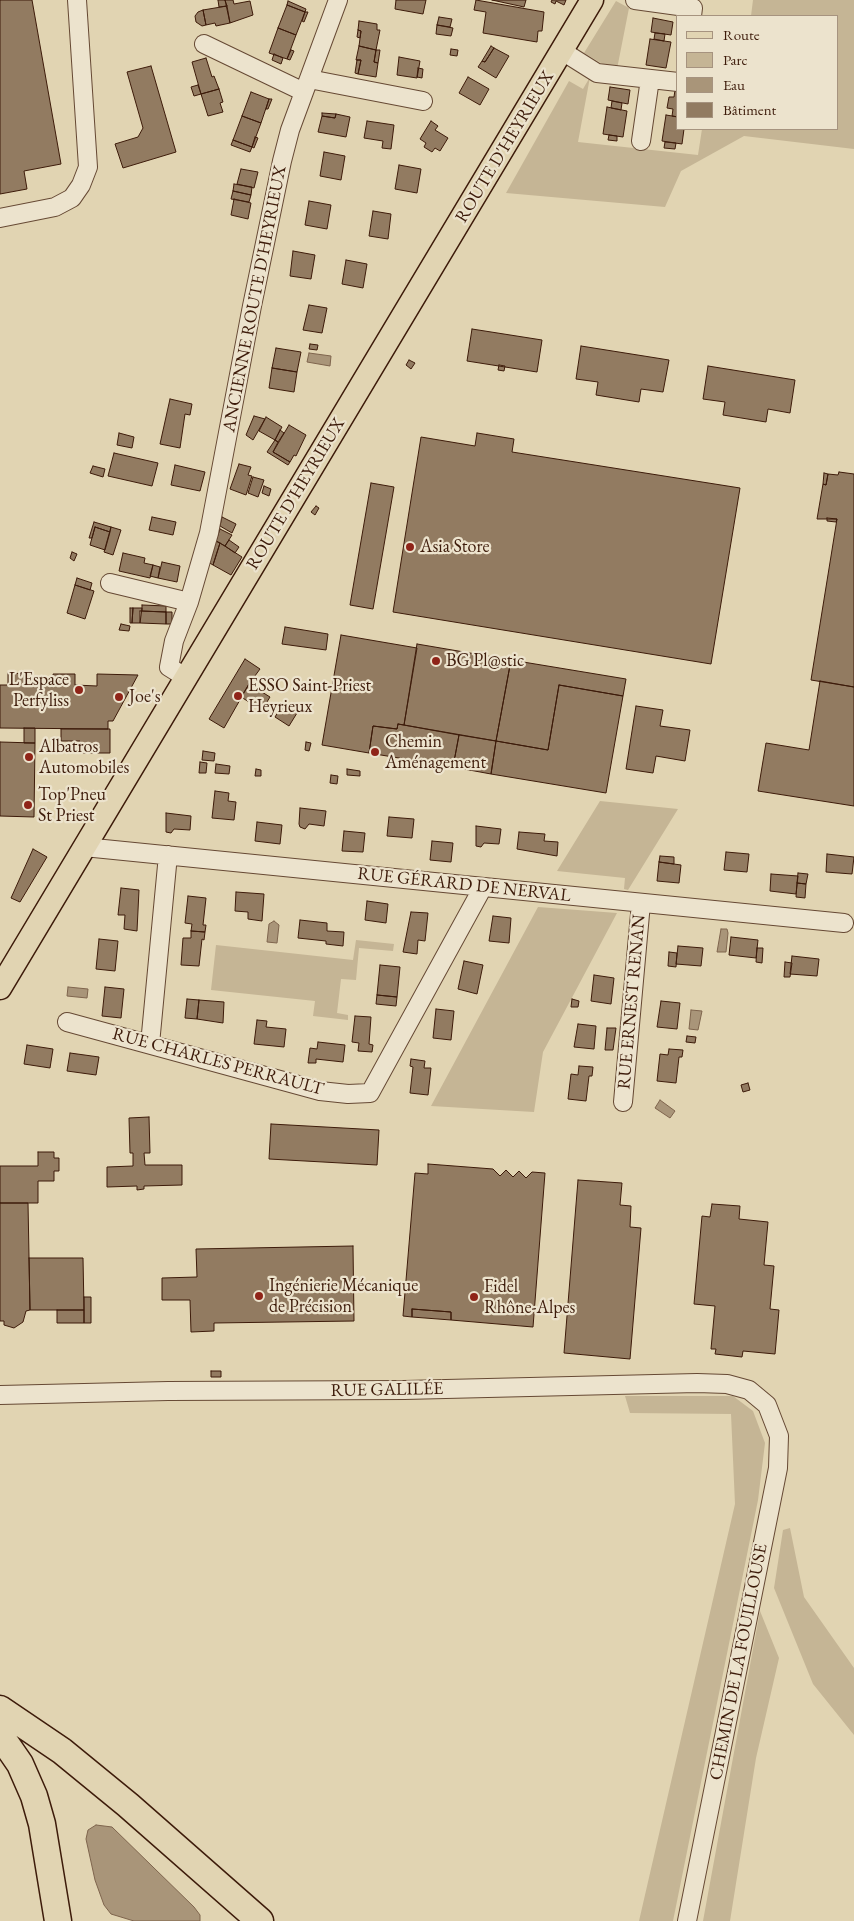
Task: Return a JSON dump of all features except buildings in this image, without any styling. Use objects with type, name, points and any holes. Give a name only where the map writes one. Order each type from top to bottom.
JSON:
[{"type":"highway","points":[[0,1709],[62,1751],[128,1804],[236,1902],[260,1921]]},
{"type":"highway","points":[[0,1734],[20,1764],[34,1796],[42,1824],[52,1914]]},
{"type":"highway","points":[[0,1752],[16,1782],[28,1812],[52,1914]]},
{"type":"main road","name":"ROUTE D'HEYRIEUX","points":[[0,988],[592,0]]},
{"type":"street","points":[[0,218],[55,207],[72,198],[81,185],[88,167],[77,0]]},
{"type":"street","name":"ANCIENNE ROUTE D'HEYRIEUX","points":[[185,677],[169,667],[174,641],[189,602],[209,533],[252,306],[282,161],[290,130],[338,0]]},
{"type":"street","points":[[635,0],[693,8],[692,15]]},
{"type":"street","points":[[204,44],[307,85],[423,101]]},
{"type":"street","points":[[562,51],[597,73],[676,82]]},
{"type":"street","points":[[641,141],[650,79]]},
{"type":"street","points":[[110,584],[189,602]]},
{"type":"street","name":"RUE GÉRARD DE NERVAL","points":[[84,847],[844,923]]},
{"type":"street","points":[[150,1044],[168,855]]},
{"type":"street","name":"RUE CHARLES PERRAULT","points":[[67,1022],[320,1091],[348,1094],[370,1092],[483,887]]},
{"type":"street","name":"RUE ERNEST RENAN","points":[[623,1102],[641,903]]},
{"type":"street","name":"RUE GALILÉE","points":[[0,1396],[168,1391],[404,1390],[697,1383],[727,1384],[750,1390],[768,1405]]},
{"type":"street","name":"CHEMIN DE LA FOUILLOUSE","points":[[688,1921],[778,1468],[779,1436],[768,1405]]},
{"type":"green space","points":[[753,0],[854,0],[854,149],[744,136],[681,171],[665,207],[506,193],[569,81],[583,89],[590,77],[578,142],[698,155],[702,130],[839,130],[839,15],[751,15]]},
{"type":"green space","points":[[616,1],[629,8],[617,69],[606,66],[584,53]]},
{"type":"green space","points":[[600,801],[678,809],[628,890],[624,889],[625,878],[557,871]]},
{"type":"green space","points":[[538,907],[617,913],[543,1052],[534,1112],[431,1106]]},
{"type":"green space","points":[[356,940],[394,944],[393,951],[359,948],[356,980],[341,979],[337,1013],[348,1015],[348,1020],[313,1016],[315,1001],[211,990],[216,945],[353,960]]},
{"type":"green space","points":[[625,1396],[733,1396],[753,1411],[765,1443],[758,1500],[673,1921],[639,1921],[735,1504],[731,1414],[630,1413]]},
{"type":"green space","points":[[790,1528],[804,1597],[854,1668],[854,1735],[813,1684],[774,1588],[783,1530]]},
{"type":"green space","points":[[760,1611],[779,1658],[756,1758],[730,1921],[703,1921]]},
{"type":"water","points":[[309,353],[331,356],[330,366],[307,362]]},
{"type":"water","points":[[274,921],[279,925],[277,943],[267,942],[269,924]]},
{"type":"water","points":[[721,929],[727,929],[728,933],[726,952],[717,952]]},
{"type":"water","points":[[68,987],[88,989],[87,998],[67,996]]},
{"type":"water","points":[[691,1010],[702,1011],[698,1030],[689,1029]]},
{"type":"water","points":[[660,1100],[675,1111],[670,1118],[655,1108]]},
{"type":"water","points":[[96,1825],[112,1827],[194,1907],[200,1915],[200,1921],[134,1921],[111,1914],[104,1905],[95,1880],[86,1839],[88,1830]]},
{"type":"place","name":"Asia Store","points":[[410,547]]},
{"type":"place","name":"BG Pl@stic","points":[[436,661]]},
{"type":"place","name":"L'Espace Perfyliss","points":[[79,690]]},
{"type":"place","name":"ESSO Saint-Priest Heyrieux","points":[[238,696]]},
{"type":"place","name":"Joe's","points":[[119,697]]},
{"type":"place","name":"Chemin Aménagement","points":[[375,752]]},
{"type":"place","name":"Albatros Automobiles","points":[[29,757]]},
{"type":"place","name":"Top'Pneu St Priest","points":[[28,805]]},
{"type":"place","name":"Ingénierie Mécanique de Précision","points":[[259,1296]]},
{"type":"place","name":"Fidel Rhône-Alpes","points":[[474,1297]]}]
